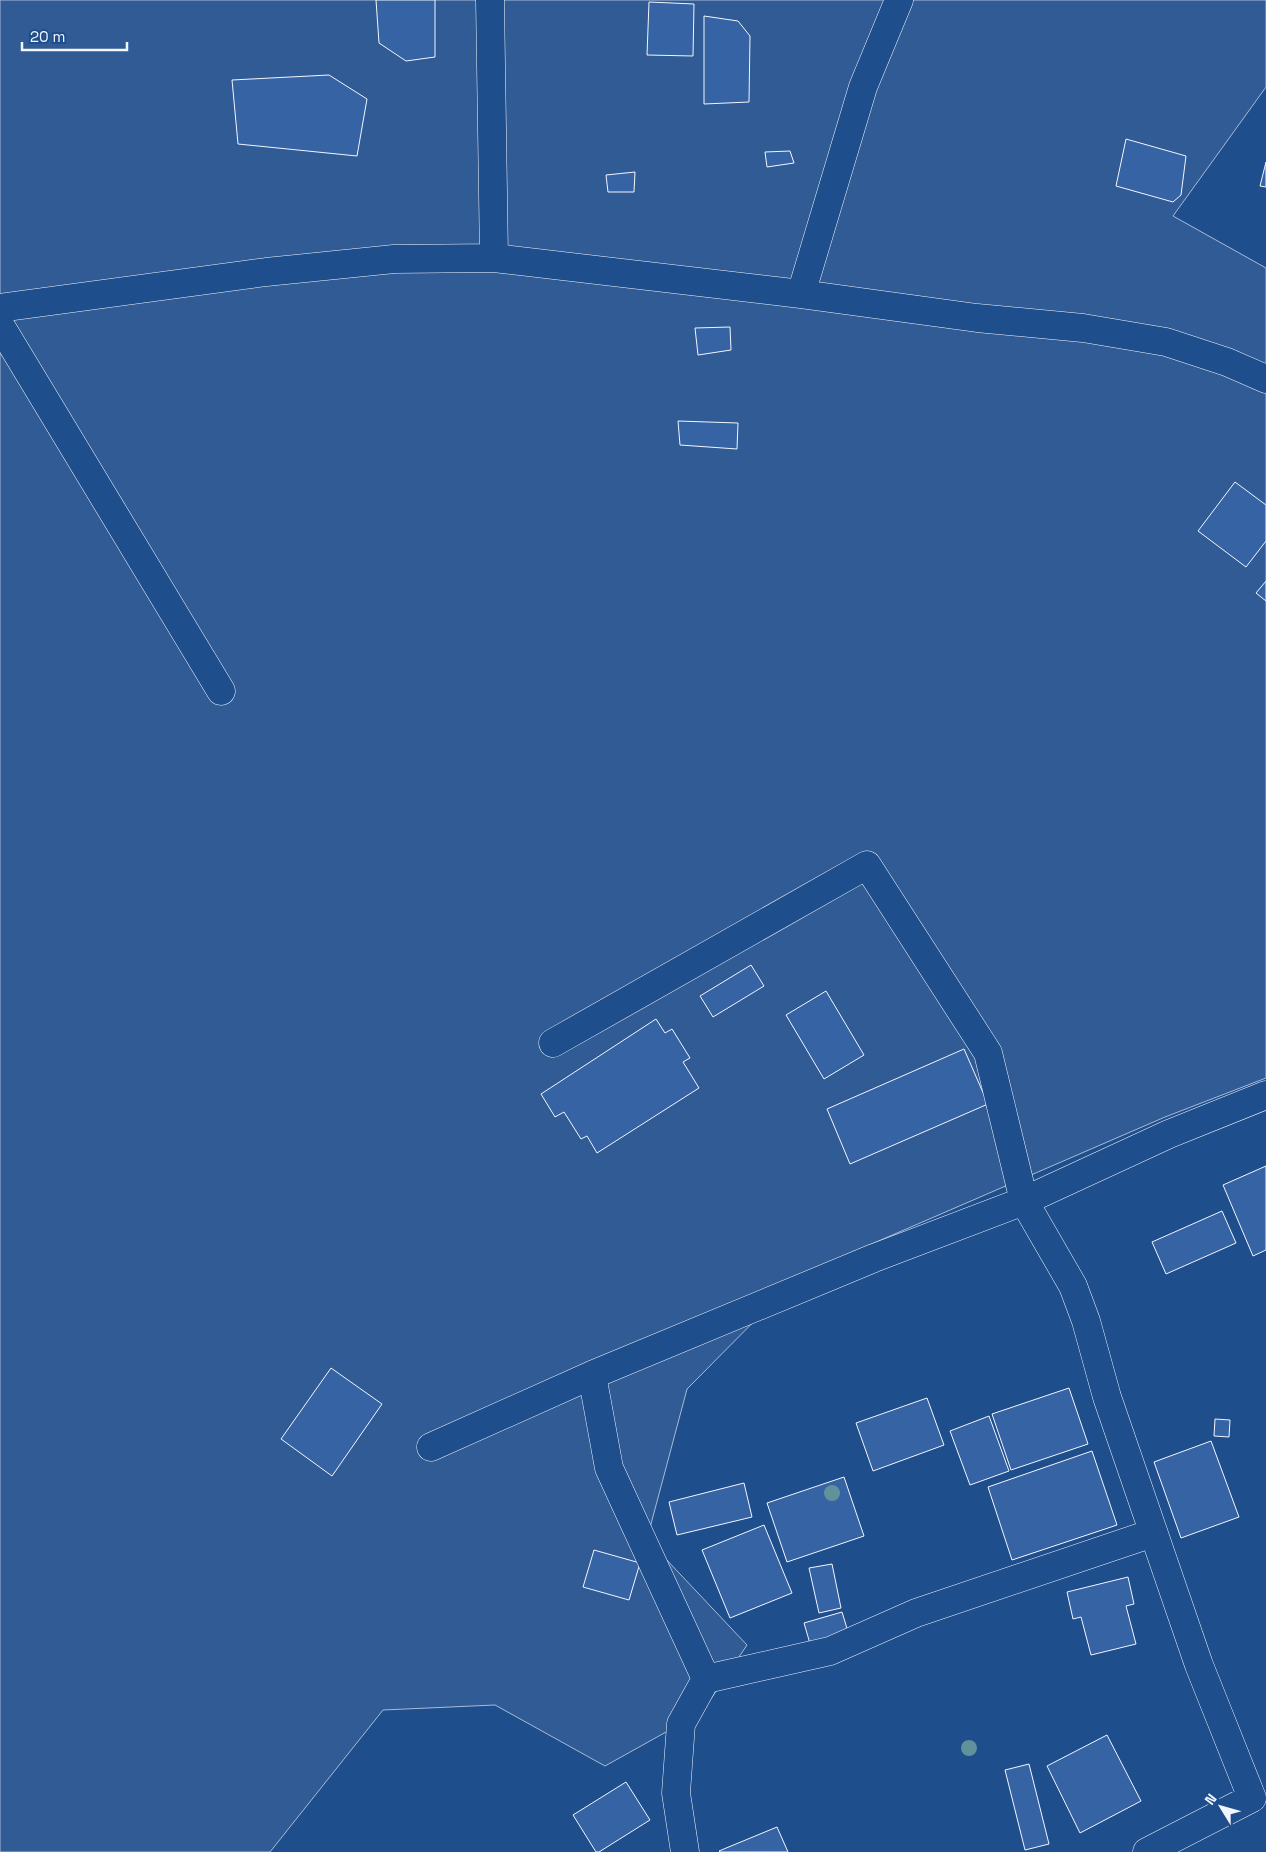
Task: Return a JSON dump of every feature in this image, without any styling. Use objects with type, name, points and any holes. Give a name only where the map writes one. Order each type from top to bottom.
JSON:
[{"type":"street","points":[[490,0],[494,258]]},
{"type":"street","points":[[801,294],[863,87],[900,0]]},
{"type":"street","points":[[0,308],[266,272],[394,259],[494,258],[801,294],[976,318],[1083,328],[1166,342],[1227,362],[1266,379]]},
{"type":"street","points":[[0,325],[221,691]]},
{"type":"street","points":[[553,1043],[867,864],[988,1053],[1024,1201],[1073,1286],[1086,1321],[1107,1397],[1153,1533],[1199,1664],[1252,1798],[1147,1852]]},
{"type":"street","points":[[432,1447],[592,1375],[874,1258],[1024,1201],[1169,1134],[1266,1095]]},
{"type":"street","points":[[592,1375],[609,1468],[706,1679]]},
{"type":"street","points":[[685,1852],[676,1793],[681,1724],[706,1679],[830,1651],[916,1614],[1153,1533]]},
{"type":"shaded area","points":[[0,0],[1266,0],[1266,87],[1173,216],[1266,268],[1266,1078],[1165,1117],[800,1275],[687,1389],[647,1539],[747,1645],[702,1712],[605,1766],[495,1705],[383,1710],[270,1852],[0,1852]]},
{"type":"building","points":[[376,0],[435,0],[435,57],[406,61],[379,43]]},
{"type":"building","points":[[649,2],[694,4],[693,56],[647,55]]},
{"type":"building","points":[[704,16],[738,21],[750,36],[749,102],[704,104]]},
{"type":"building","points":[[329,75],[367,99],[357,156],[238,144],[232,80]]},
{"type":"building","points":[[1126,139],[1186,156],[1181,195],[1173,202],[1116,186]]},
{"type":"building","points":[[790,151],[794,163],[767,167],[765,152]]},
{"type":"building","points":[[1266,162],[1266,187],[1260,186]]},
{"type":"building","points":[[635,172],[634,192],[608,192],[606,175]]},
{"type":"building","points":[[730,327],[731,350],[698,355],[695,328]]},
{"type":"building","points":[[678,421],[738,423],[737,449],[680,445]]},
{"type":"building","points":[[1235,482],[1266,505],[1266,541],[1246,567],[1198,531]]},
{"type":"building","points":[[1266,581],[1266,601],[1256,593]]},
{"type":"building","points":[[751,965],[764,986],[713,1017],[700,996]]},
{"type":"building","points":[[826,991],[864,1055],[824,1079],[786,1015]]},
{"type":"building","points":[[656,1019],[665,1033],[672,1029],[690,1058],[683,1062],[699,1088],[597,1153],[587,1136],[581,1139],[564,1112],[555,1117],[541,1094]]},
{"type":"building","points":[[964,1049],[988,1104],[850,1164],[827,1109]]},
{"type":"building","points":[[1266,1166],[1266,1250],[1253,1256],[1223,1185]]},
{"type":"building","points":[[1222,1211],[1236,1243],[1166,1274],[1152,1242]]},
{"type":"building","points":[[331,1368],[382,1404],[332,1476],[281,1439]]},
{"type":"building","points":[[1069,1388],[1088,1444],[1011,1470],[992,1414]]},
{"type":"building","points":[[927,1398],[944,1445],[873,1471],[856,1423]]},
{"type":"building","points":[[989,1416],[1009,1471],[970,1485],[950,1431]]},
{"type":"building","points":[[1215,1419],[1230,1420],[1229,1437],[1214,1436]]},
{"type":"building","points":[[1211,1441],[1239,1517],[1181,1538],[1154,1462]]},
{"type":"building","points":[[1092,1451],[1117,1525],[1012,1560],[988,1487]]},
{"type":"building","points":[[844,1477],[864,1536],[787,1562],[767,1503]]},
{"type":"building","points":[[744,1483],[752,1517],[677,1535],[669,1502]]},
{"type":"building","points":[[764,1525],[792,1593],[730,1618],[702,1550]]},
{"type":"building","points":[[594,1550],[640,1563],[629,1600],[583,1587]]},
{"type":"building","points":[[832,1564],[841,1608],[819,1613],[809,1568]]},
{"type":"building","points":[[1128,1577],[1134,1604],[1126,1606],[1136,1644],[1091,1655],[1081,1617],[1073,1619],[1067,1592]]},
{"type":"building","points":[[842,1612],[849,1635],[811,1647],[804,1623]]},
{"type":"building","points":[[1107,1735],[1141,1801],[1080,1833],[1047,1766]]},
{"type":"building","points":[[1029,1764],[1049,1844],[1025,1850],[1005,1770]]},
{"type":"building","points":[[626,1782],[650,1820],[599,1852],[596,1852],[573,1815]]},
{"type":"building","points":[[777,1827],[788,1852],[719,1851]]}]
